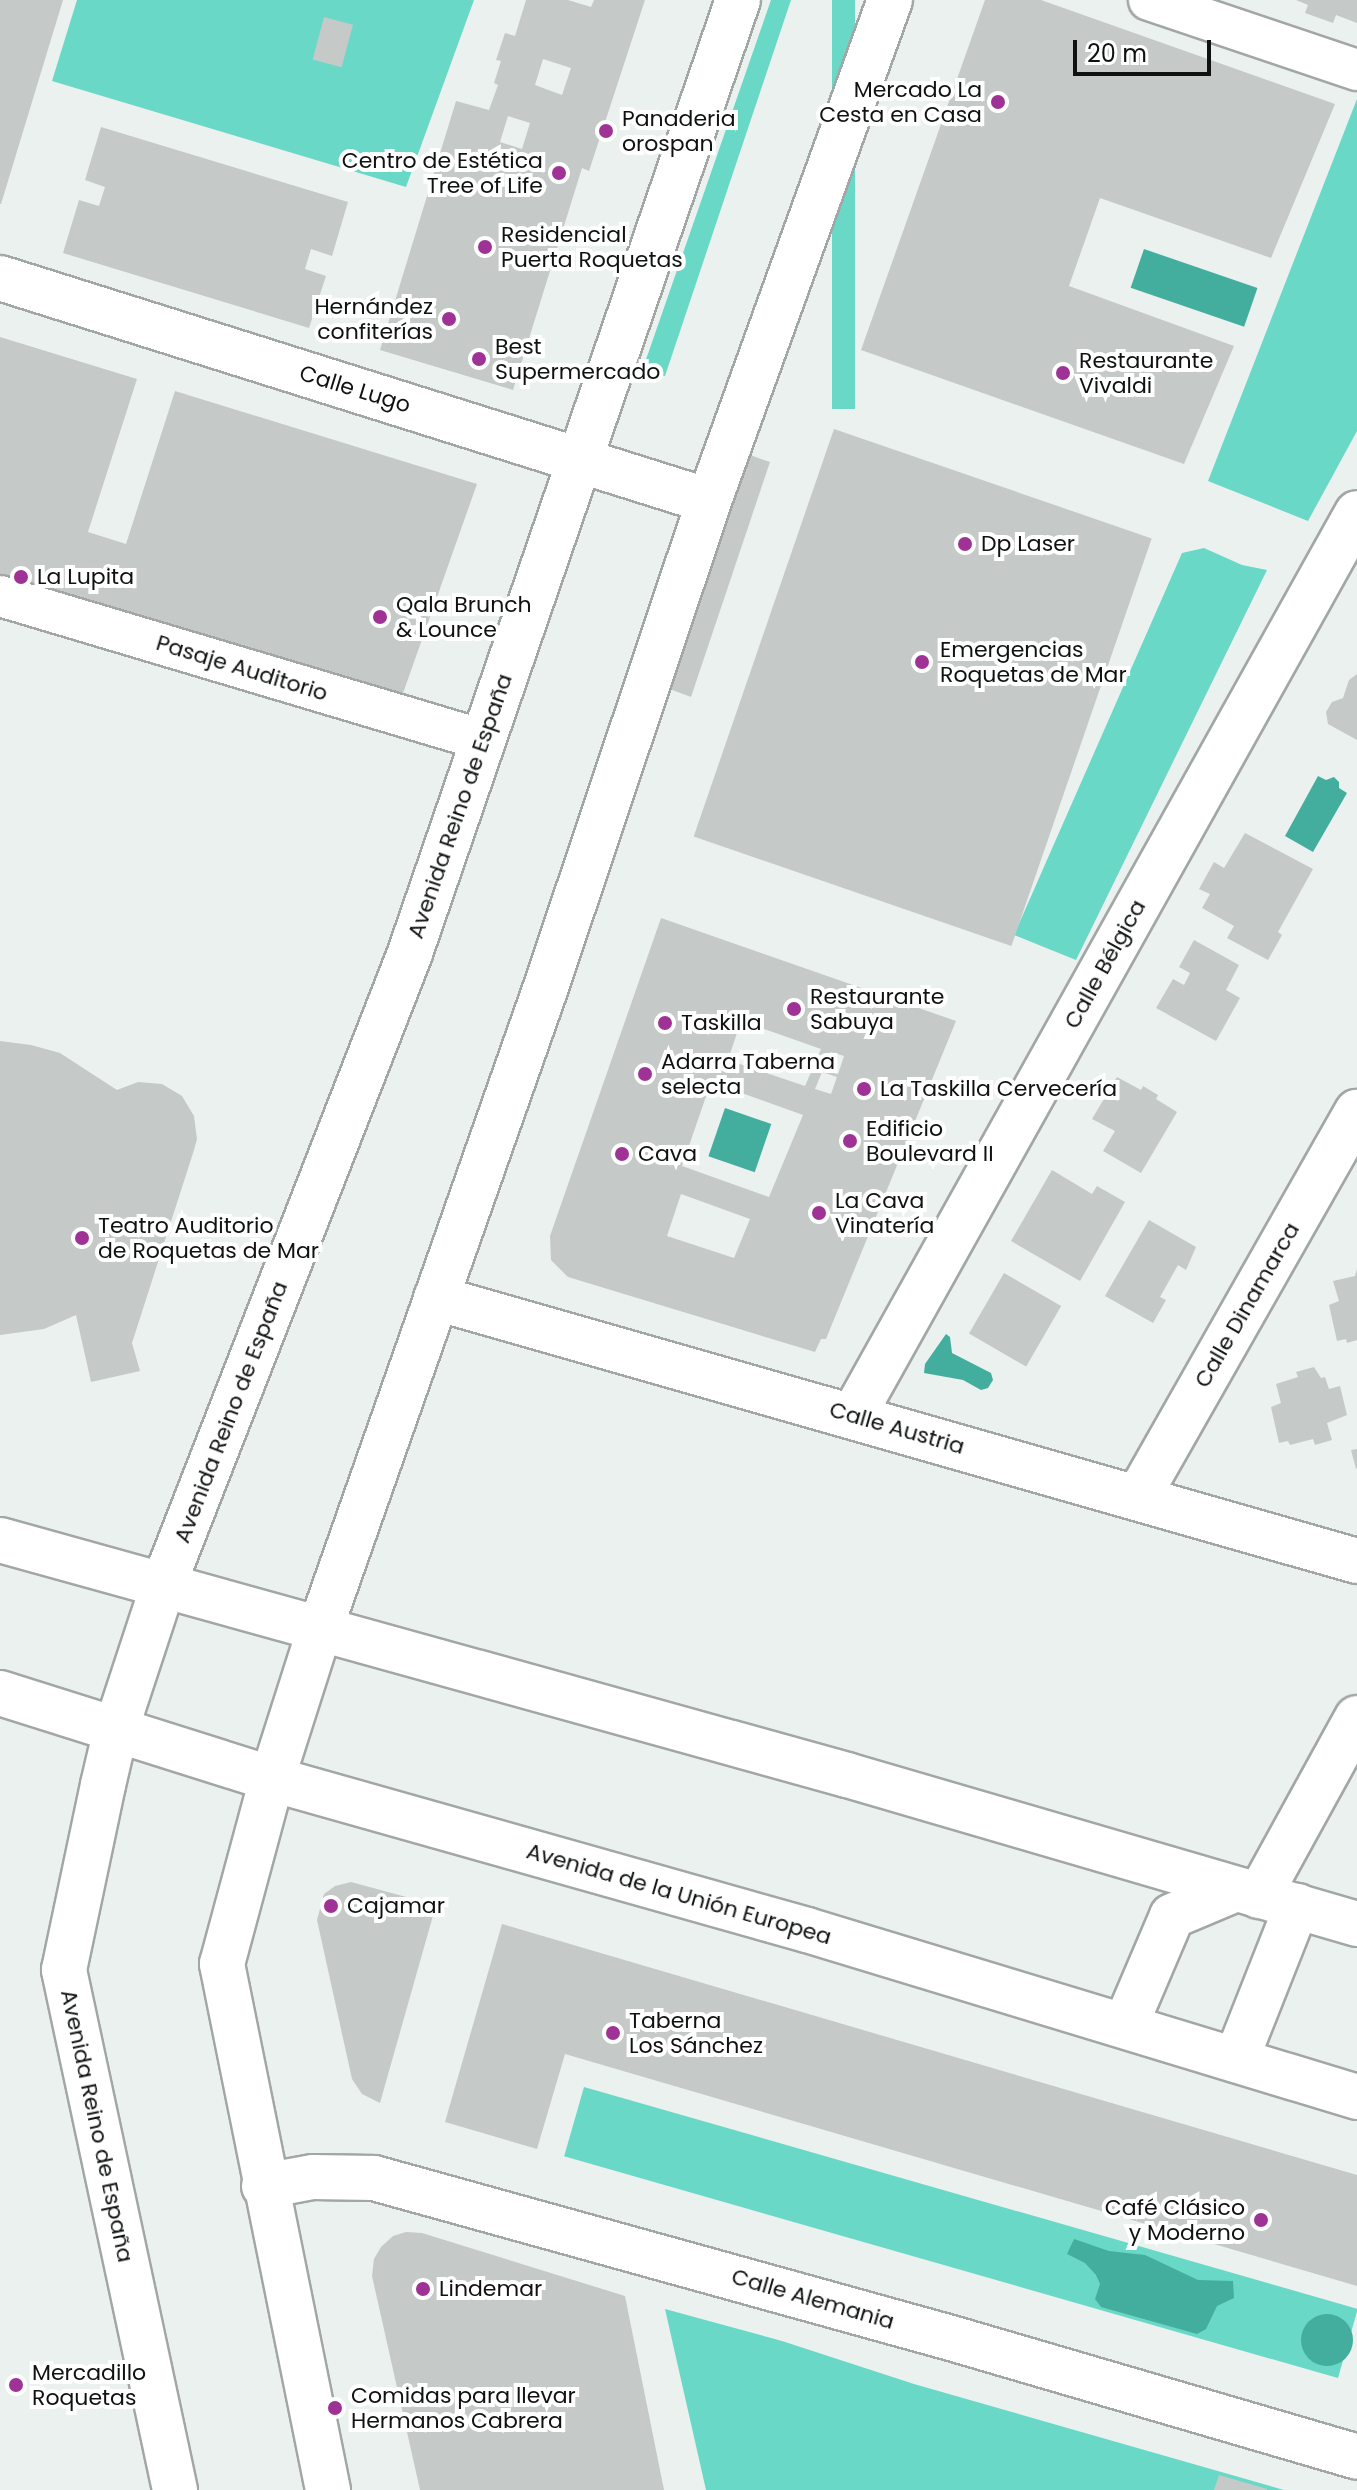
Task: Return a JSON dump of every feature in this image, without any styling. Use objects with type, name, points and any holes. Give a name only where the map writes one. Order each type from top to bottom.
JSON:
[{"type":"street","name":"Avenida Reino de España","points":[[175,2490],[64,1970],[116,1729],[163,1586],[410,953],[738,0]]},
{"type":"street","points":[[328,2490],[264,2186],[222,1964],[272,1779],[320,1629],[546,987],[709,501],[890,0]]},
{"type":"street","points":[[1149,0],[1357,70]]},
{"type":"street","name":"Calle Lugo","points":[[0,278],[709,501]]},
{"type":"street","name":"Calle Bélgica","points":[[853,1416],[1357,513]]},
{"type":"street","name":"Pasaje Auditorio","points":[[0,596],[483,740]]},
{"type":"street","name":"Calle Dinamarca","points":[[1138,1497],[1357,1112]]},
{"type":"street","name":"Calle Austria","points":[[436,1298],[1357,1561]]},
{"type":"street","points":[[0,1540],[847,1775],[1357,1924]]},
{"type":"street","name":"Avenida de la Unión Europea","points":[[0,1693],[272,1779],[1126,2024],[1357,2097]]},
{"type":"street","points":[[1236,2060],[1264,1897],[1357,1718]]},
{"type":"street","points":[[1126,2024],[1172,1916],[1264,1897]]},
{"type":"street","name":"Calle Alemania","points":[[264,2186],[313,2177],[374,2178],[951,2338],[1357,2457]]},
{"type":"shaded area","points":[[77,0],[474,0],[406,187],[52,81]]},
{"type":"shaded area","points":[[771,0],[791,0],[665,376],[642,371]]},
{"type":"shaded area","points":[[832,0],[855,0],[855,409],[832,409]]},
{"type":"shaded area","points":[[1357,99],[1357,431],[1308,521],[1208,481]]},
{"type":"shaded area","points":[[1144,249],[1257,288],[1244,327],[1131,288]]},
{"type":"shaded area","points":[[1204,548],[1242,565],[1267,570],[1076,960],[1014,935],[1182,553]]},
{"type":"shaded area","points":[[1318,776],[1326,780],[1334,777],[1339,782],[1339,788],[1347,793],[1313,852],[1285,836]]},
{"type":"shaded area","points":[[725,1108],[771,1124],[755,1172],[708,1156]]},
{"type":"shaded area","points":[[946,1334],[950,1337],[952,1353],[991,1373],[993,1380],[988,1388],[981,1390],[963,1380],[924,1373],[925,1364]]},
{"type":"shaded area","points":[[584,2087],[1357,2309],[1338,2378],[564,2156]]},
{"type":"shaded area","points":[[1074,2239],[1109,2251],[1145,2255],[1198,2280],[1233,2281],[1234,2298],[1217,2306],[1206,2329],[1197,2334],[1101,2307],[1095,2299],[1100,2284],[1096,2275],[1085,2263],[1067,2254]]},
{"type":"shaded area","points":[[665,2309],[782,2341],[914,2384],[1284,2490],[706,2490]]},
{"type":"shaded area","points":[[1327,2314],[1345,2322],[1353,2340],[1345,2358],[1327,2366],[1309,2358],[1301,2340],[1309,2322]]},
{"type":"building","points":[[0,0],[63,0],[1,204],[0,204]]},
{"type":"building","name":"Residencial Puerta Roquetas","points":[[526,0],[568,0],[591,7],[594,0],[645,0],[589,171],[582,168],[513,390],[380,350],[456,101],[489,110],[498,85],[494,83],[501,61],[496,60],[505,33],[515,36]],"holes":[[[543,59],[571,68],[562,95],[535,85]],[[508,116],[530,123],[522,149],[500,142]]]},
{"type":"building","points":[[985,0],[1041,0],[1335,104],[1271,258],[1100,198],[1069,286],[1234,346],[1184,464],[861,350]]},
{"type":"building","points":[[1296,0],[1357,0],[1357,23],[1336,15],[1333,23],[1305,13],[1308,5]]},
{"type":"building","points":[[324,17],[353,25],[342,67],[313,60]]},
{"type":"building","points":[[101,127],[348,202],[332,256],[311,249],[305,269],[326,276],[309,328],[63,253],[79,200],[99,206],[105,187],[85,180]]},
{"type":"building","points":[[0,337],[137,379],[88,532],[126,544],[175,391],[477,484],[396,713],[0,585]]},
{"type":"building","points":[[834,429],[1152,538],[1011,946],[694,837]]},
{"type":"building","points":[[750,455],[770,462],[691,697],[667,688]]},
{"type":"building","points":[[1357,674],[1357,740],[1328,724],[1326,712],[1332,702],[1343,698],[1349,680]]},
{"type":"building","points":[[1245,833],[1313,869],[1278,932],[1282,935],[1268,960],[1227,938],[1234,926],[1202,908],[1210,894],[1199,889],[1214,862],[1224,868]]},
{"type":"building","name":"Edificio Boulevard II","points":[[661,918],[956,1021],[826,1339],[821,1339],[815,1352],[568,1277],[551,1260],[550,1236]],"holes":[[[741,1021],[821,1049],[805,1086],[728,1060]],[[831,1052],[844,1056],[838,1074],[824,1069]],[[822,1072],[837,1077],[831,1094],[815,1089]],[[711,1082],[803,1115],[769,1197],[682,1166]],[[681,1194],[750,1219],[734,1258],[667,1236]]]},
{"type":"building","points":[[1194,940],[1239,965],[1226,990],[1240,998],[1216,1041],[1156,1008],[1173,979],[1184,985],[1190,973],[1179,967]]},
{"type":"building","name":"Teatro Auditorio de Roquetas de Mar","points":[[0,1041],[60,1053],[117,1090],[138,1082],[162,1084],[182,1096],[194,1116],[197,1139],[194,1150],[132,1343],[140,1371],[91,1382],[76,1315],[44,1329],[0,1335]]},
{"type":"building","points":[[1117,1077],[1141,1090],[1143,1086],[1158,1095],[1156,1099],[1177,1112],[1141,1173],[1103,1151],[1115,1131],[1092,1119]]},
{"type":"building","points":[[1052,1170],[1092,1194],[1097,1186],[1125,1202],[1080,1281],[1011,1241]]},
{"type":"building","points":[[1149,1220],[1196,1247],[1186,1270],[1178,1265],[1160,1297],[1166,1300],[1153,1323],[1105,1296]]},
{"type":"building","points":[[1357,1269],[1357,1340],[1347,1343],[1346,1339],[1337,1341],[1329,1305],[1339,1301],[1333,1281],[1355,1276]]},
{"type":"building","points":[[1004,1273],[1061,1306],[1026,1367],[969,1334]]},
{"type":"building","points":[[1314,1367],[1321,1378],[1325,1377],[1329,1389],[1340,1386],[1347,1415],[1327,1423],[1332,1440],[1315,1445],[1313,1439],[1290,1445],[1288,1441],[1279,1443],[1271,1407],[1281,1403],[1276,1384],[1298,1377],[1296,1372]]},
{"type":"building","points":[[1357,1449],[1357,1468],[1356,1469],[1351,1450]]},
{"type":"building","points":[[351,1882],[436,1905],[380,2103],[362,2094],[352,2079],[317,1920],[324,1894],[335,1886]]},
{"type":"building","points":[[502,1924],[1357,2175],[1357,2286],[565,2054],[537,2149],[445,2122]]},
{"type":"building","points":[[406,2232],[422,2233],[625,2296],[664,2490],[420,2490],[372,2276],[374,2259],[381,2247],[393,2236]]},
{"type":"building","points":[[1219,2475],[1267,2489],[1267,2490],[1214,2490]]},
{"type":"place","name":"Mercado La Cesta en Casa","points":[[998,102]]},
{"type":"place","name":"Panaderia orospan","points":[[606,131]]},
{"type":"place","name":"Centro de Estética Tree of Life","points":[[559,173]]},
{"type":"place","name":"Residencial Puerta Roquetas","points":[[485,247]]},
{"type":"place","name":"Hernández confiterías","points":[[449,319]]},
{"type":"place","name":"Best Supermercado","points":[[479,359]]},
{"type":"place","name":"Restaurante Vivaldi","points":[[1063,373]]},
{"type":"place","name":"Dp Laser","points":[[965,544]]},
{"type":"place","name":"La Lupita","points":[[21,577]]},
{"type":"place","name":"Qala Brunch & Lounce","points":[[380,617]]},
{"type":"place","name":"Emergencias Roquetas de Mar","points":[[922,662]]},
{"type":"place","name":"Restaurante Sabuya","points":[[794,1009]]},
{"type":"place","name":"Taskilla","points":[[665,1023]]},
{"type":"place","name":"Adarra Taberna selecta","points":[[645,1074]]},
{"type":"place","name":"La Taskilla Cervecería","points":[[864,1089]]},
{"type":"place","name":"Edificio Boulevard II","points":[[850,1141]]},
{"type":"place","name":"Cava","points":[[622,1154]]},
{"type":"place","name":"La Cava Vinatería","points":[[819,1213]]},
{"type":"place","name":"Teatro Auditorio de Roquetas de Mar","points":[[82,1238]]},
{"type":"place","name":"Cajamar","points":[[331,1906]]},
{"type":"place","name":"Taberna Los Sánchez","points":[[613,2033]]},
{"type":"place","name":"Café Clásico y Moderno","points":[[1261,2220]]},
{"type":"place","name":"Lindemar","points":[[423,2289]]},
{"type":"place","name":"Mercadillo Roquetas","points":[[16,2385]]},
{"type":"place","name":"Comidas para llevar Hermanos Cabrera","points":[[335,2408]]}]
